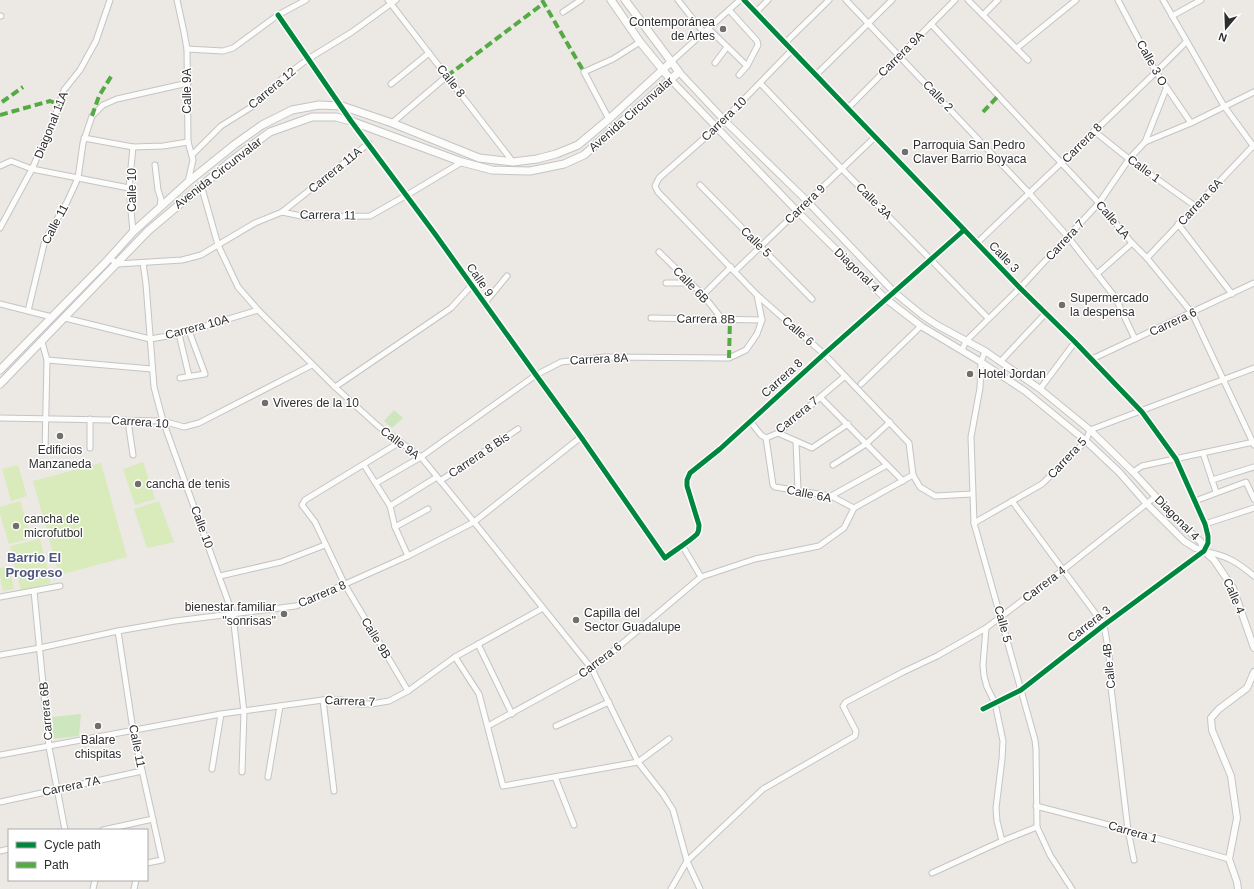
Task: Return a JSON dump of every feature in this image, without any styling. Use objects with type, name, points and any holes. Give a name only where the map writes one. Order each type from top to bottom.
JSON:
[{"type":"main road","name":"Diagonal 4","points":[[612,0],[640,42],[662,71],[671,80]]},
{"type":"main road","name":"Diagonal 4","points":[[624,0],[679,72]]},
{"type":"main road","name":"Avenida Circunvalar","points":[[0,370],[110,258],[133,232],[188,182],[234,144],[262,125],[292,110],[319,105],[342,106],[392,123],[478,158],[513,162],[537,159],[556,154],[578,145],[608,120],[671,62]]},
{"type":"main road","name":"Avenida Circunvalar","points":[[0,384],[148,231],[201,185],[270,132],[312,117],[336,117],[351,121],[462,162],[492,170],[530,171],[564,164],[584,155],[679,72]]},
{"type":"street","name":"Diagonal 11A","points":[[0,228],[32,169],[54,119],[64,90],[80,70],[96,42],[110,0]]},
{"type":"street","name":"Calle 9A","points":[[177,0],[187,49],[188,142],[193,160],[188,182]]},
{"type":"street","points":[[187,49],[223,51],[233,48],[278,15],[306,0]]},
{"type":"street","name":"Carrera 12","points":[[192,155],[221,126],[252,106],[284,77],[308,59],[352,32],[389,2],[396,0]]},
{"type":"street","points":[[563,12],[581,0]]},
{"type":"street","points":[[680,0],[704,33]]},
{"type":"street","points":[[671,62],[740,0]]},
{"type":"street","name":"Calle 3","points":[[744,0],[1020,288],[1092,359],[1142,412],[1176,459],[1195,501],[1205,524],[1208,536],[1208,543],[1204,550]]},
{"type":"street","points":[[756,12],[768,0]]},
{"type":"street","points":[[785,43],[829,0]]},
{"type":"street","name":"Calle 2","points":[[846,0],[1029,193]]},
{"type":"street","points":[[816,75],[892,0]]},
{"type":"street","name":"Carrera 9A","points":[[848,108],[955,0]]},
{"type":"street","points":[[968,0],[1028,60]]},
{"type":"street","points":[[983,15],[998,0]]},
{"type":"street","points":[[1017,48],[1076,0]]},
{"type":"street","name":"Calle 3 O","points":[[1118,0],[1166,89],[1191,123]]},
{"type":"street","points":[[1163,0],[1224,106],[1254,146]]},
{"type":"street","points":[[1172,16],[1201,0]]},
{"type":"street","name":"Calle 8","points":[[389,2],[513,162]]},
{"type":"street","points":[[729,10],[757,41],[758,45],[747,66],[738,75]]},
{"type":"street","name":"Calle 9","points":[[278,15],[351,121],[407,195],[581,437],[665,558]]},
{"type":"street","name":"Calle 1A","points":[[931,24],[1099,203],[1192,313],[1253,443]]},
{"type":"street","points":[[709,29],[747,66]]},
{"type":"street","points":[[608,120],[584,72],[613,58],[640,42]]},
{"type":"street","name":"Carrera 8","points":[[977,243],[1062,163],[1186,42]]},
{"type":"street","points":[[714,63],[727,47]]},
{"type":"street","name":"Carrera 10","points":[[655,186],[659,178],[716,128],[761,84],[792,50]]},
{"type":"street","points":[[391,84],[429,53]]},
{"type":"street","name":"Diagonal 4","points":[[679,72],[724,120],[807,201],[894,292],[922,315],[984,351],[1040,389],[1090,430],[1201,542],[1204,550]]},
{"type":"street","points":[[392,123],[447,76]]},
{"type":"street","name":"Diagonal 4","points":[[671,80],[797,211],[886,299],[921,326],[1026,391],[1086,441],[1119,472],[1147,504],[1184,540],[1195,548],[1204,550]]},
{"type":"street","name":"Calle 11","points":[[28,311],[45,240],[67,202],[78,178],[84,138],[92,116],[102,105],[117,99],[188,83]]},
{"type":"street","name":"Calle 3A","points":[[761,84],[988,318]]},
{"type":"street","points":[[1145,142],[1166,89]]},
{"type":"street","name":"Carrera 7","points":[[962,350],[966,341],[1020,288],[1099,203],[1129,159],[1145,142],[1191,123],[1254,92]]},
{"type":"street","name":"Calle 1","points":[[1094,131],[1129,159],[1196,206]]},
{"type":"street","name":"Carrera 9","points":[[703,295],[761,247],[875,136]]},
{"type":"street","points":[[84,138],[133,147],[163,146],[188,142]]},
{"type":"street","name":"Carrera 11A","points":[[282,212],[369,143]]},
{"type":"street","name":"Carrera 6A","points":[[1147,258],[1254,146]]},
{"type":"street","name":"Calle 10","points":[[133,147],[130,188],[133,232]]},
{"type":"street","points":[[0,166],[11,160],[32,169],[130,188]]},
{"type":"street","name":"Carrera 11","points":[[282,212],[306,216],[370,216],[462,162]]},
{"type":"street","name":"Calle 10","points":[[155,165],[158,190],[161,200],[160,207]]},
{"type":"street","name":"Calle 9A","points":[[201,185],[218,245],[238,288],[335,387],[378,426],[421,457],[592,669],[638,762],[663,794],[673,810],[687,861],[700,889]]},
{"type":"street","name":"Calle 5","points":[[700,185],[812,299]]},
{"type":"street","name":"Calle 6","points":[[655,186],[658,192],[757,295],[824,354],[909,443],[913,474],[920,487],[935,496],[972,494]]},
{"type":"street","points":[[1029,193],[1068,237],[1115,297],[1135,339]]},
{"type":"street","points":[[110,258],[117,264],[182,260],[201,255],[255,223],[282,212]]},
{"type":"street","points":[[1178,224],[1232,294]]},
{"type":"street","name":"Carrera 8","points":[[665,558],[697,533],[699,529],[687,486],[687,480],[690,473],[720,449],[824,354],[964,230]]},
{"type":"street","points":[[1097,274],[1132,243]]},
{"type":"street","name":"Calle 6B","points":[[659,252],[703,295],[722,319]]},
{"type":"street","name":"Calle 10","points":[[143,263],[154,387],[163,421],[234,615],[244,712],[242,772]]},
{"type":"street","points":[[484,304],[508,276]]},
{"type":"street","points":[[666,283],[691,283]]},
{"type":"street","name":"Carrera 6","points":[[1092,359],[1254,283]]},
{"type":"street","points":[[335,387],[451,308],[472,286]]},
{"type":"street","points":[[757,295],[762,320]]},
{"type":"street","points":[[0,304],[52,317]]},
{"type":"street","name":"Carrera 10A","points":[[65,318],[150,339],[179,334],[258,310]]},
{"type":"street","points":[[1000,362],[1046,313]]},
{"type":"street","name":"Carrera 8B","points":[[651,318],[762,320]]},
{"type":"street","name":"Carrera 8A","points":[[376,483],[421,457],[536,376],[562,362],[605,357],[729,358],[746,350],[757,334],[762,320]]},
{"type":"street","points":[[861,384],[921,326]]},
{"type":"street","points":[[180,378],[204,374],[189,331]]},
{"type":"street","points":[[179,334],[189,376]]},
{"type":"street","points":[[42,342],[48,360],[45,452]]},
{"type":"street","points":[[1040,389],[1075,342]]},
{"type":"street","name":"Calle 5","points":[[984,351],[981,362],[980,388],[971,437],[974,523],[1002,617],[1036,745],[1037,827],[1050,855],[1072,889]]},
{"type":"street","points":[[48,360],[152,369]]},
{"type":"street","name":"Carrera 10","points":[[0,418],[163,421],[184,427],[200,423],[312,365]]},
{"type":"street","name":"Carrera 5","points":[[974,523],[1042,484],[1086,441],[1090,430],[1224,381],[1254,368]]},
{"type":"street","name":"Carrera 7","points":[[766,438],[778,433],[845,376]]},
{"type":"street","points":[[820,396],[903,481]]},
{"type":"street","points":[[90,420],[90,448]]},
{"type":"street","points":[[128,420],[133,455]]},
{"type":"street","points":[[750,421],[761,435],[766,438]]},
{"type":"street","points":[[834,465],[866,444],[890,422]]},
{"type":"street","points":[[778,433],[812,448],[848,424]]},
{"type":"street","name":"Carrera 8 Bis","points":[[438,479],[518,429]]},
{"type":"street","name":"Carrera 8","points":[[0,655],[175,621],[234,615],[296,606],[408,556],[474,522],[581,437]]},
{"type":"street","name":"Calle 6A","points":[[766,438],[773,485],[777,488],[831,496],[854,508]]},
{"type":"street","points":[[796,441],[798,491]]},
{"type":"street","points":[[400,442],[364,465],[390,506],[395,528],[408,556]]},
{"type":"street","points":[[1133,472],[1142,466],[1253,443]]},
{"type":"street","points":[[1203,453],[1216,492]]},
{"type":"street","name":"Calle 9B","points":[[364,465],[305,500],[302,505],[315,522],[345,585],[408,691]]},
{"type":"street","points":[[831,496],[887,465]]},
{"type":"street","points":[[1212,480],[1254,467]]},
{"type":"street","points":[[682,545],[701,577],[755,559],[818,546],[844,528],[854,508],[913,474]]},
{"type":"street","points":[[390,506],[438,479]]},
{"type":"street","points":[[1195,501],[1246,482],[1254,499]]},
{"type":"street","name":"Carrera 4","points":[[687,861],[763,789],[855,736],[856,731],[843,706],[844,704],[903,672],[937,656],[986,628],[1155,497]]},
{"type":"street","name":"Calle 4B","points":[[1012,501],[1104,625],[1109,654],[1110,679],[1128,830],[1134,860]]},
{"type":"street","points":[[1205,524],[1254,508]]},
{"type":"street","points":[[395,528],[428,509]]},
{"type":"street","points":[[220,576],[281,562],[311,549],[325,545]]},
{"type":"street","points":[[1204,550],[1217,553],[1233,560],[1254,576]]},
{"type":"street","name":"Calle 4","points":[[1204,550],[1214,560],[1233,588],[1254,648]]},
{"type":"street","name":"Carrera 3","points":[[983,709],[1021,690],[1204,550]]},
{"type":"street","name":"Carrera 6","points":[[488,726],[592,669],[701,577]]},
{"type":"street","points":[[0,597],[60,586]]},
{"type":"street","name":"Carrera 6B","points":[[34,591],[49,747],[65,829]]},
{"type":"street","name":"Carrera 7","points":[[0,755],[221,714],[323,700],[341,700],[358,704],[371,704],[389,701],[408,691],[455,657],[543,608]]},
{"type":"street","points":[[986,628],[983,665],[984,676],[987,688],[995,703],[1002,741],[1002,759],[996,808],[997,821],[1002,841]]},
{"type":"street","name":"Calle 11","points":[[118,631],[133,730],[162,860],[148,863]]},
{"type":"street","points":[[478,644],[512,714]]},
{"type":"street","points":[[455,657],[479,694],[503,786],[638,762],[669,740]]},
{"type":"street","points":[[1238,889],[1229,859],[1237,818],[1231,776],[1212,730],[1211,718],[1219,709],[1247,688],[1254,672]]},
{"type":"street","points":[[323,700],[334,791]]},
{"type":"street","points":[[556,726],[609,702]]},
{"type":"street","points":[[268,777],[280,706]]},
{"type":"street","points":[[212,769],[221,714]]},
{"type":"street","name":"Carrera 7A","points":[[0,802],[142,771]]},
{"type":"street","points":[[555,777],[574,825]]},
{"type":"street","name":"Carrera 1","points":[[1036,806],[1128,830],[1229,859]]},
{"type":"street","points":[[107,829],[153,820]]},
{"type":"street","points":[[932,874],[1002,841],[1037,827]]},
{"type":"street","points":[[671,889],[687,861]]},
{"type":"green space","points":[[394,410],[403,418],[392,428],[384,421]]},
{"type":"green space","name":"cancha de tenis","points":[[143,462],[155,499],[135,505],[123,469]]},
{"type":"green space","points":[[101,463],[127,557],[59,575],[33,481]]},
{"type":"green space","points":[[18,465],[27,496],[11,501],[2,469]]},
{"type":"green space","name":"cancha de microfutbol","points":[[20,501],[32,538],[9,544],[0,514],[0,507]]},
{"type":"green space","points":[[159,501],[174,542],[147,548],[134,509]]},
{"type":"green space","points":[[40,539],[51,583],[21,591],[10,546]]},
{"type":"green space","points":[[9,567],[14,589],[3,591],[0,568]]},
{"type":"green space","points":[[81,714],[79,736],[53,739],[52,717]]},
{"type":"marked path","points":[[542,0],[584,72]]},
{"type":"marked path","points":[[447,76],[544,3]]},
{"type":"marked path","points":[[92,116],[99,96],[112,75]]},
{"type":"marked path","points":[[2,102],[23,87]]},
{"type":"marked path","points":[[983,112],[999,95]]},
{"type":"marked path","points":[[0,115],[50,101],[60,105]]},
{"type":"marked path","points":[[729,358],[730,319]]},
{"type":"cycle path","points":[[744,0],[1020,288],[1075,342],[1142,412],[1176,459],[1205,524],[1208,543],[1204,551],[1104,625],[1021,690],[983,709]]},
{"type":"cycle path","points":[[278,15],[351,121],[435,234],[581,437],[665,558],[694,537],[699,531],[699,525],[687,486],[687,480],[690,473],[720,449],[824,354],[964,230]]},
{"type":"place","name":"Contemporánea de Artes","points":[[723,29]]},
{"type":"place","name":"Parroquia San Pedro Claver Barrio Boyaca","points":[[905,152]]},
{"type":"place","name":"Supermercado la despensa","points":[[1062,305]]},
{"type":"place","name":"Hotel Jordan","points":[[970,374]]},
{"type":"place","name":"Viveres de la 10","points":[[265,403]]},
{"type":"place","name":"Edificios Manzaneda","points":[[60,436]]},
{"type":"place","name":"cancha de tenis","points":[[138,484]]},
{"type":"place","name":"cancha de microfutbol","points":[[16,526]]},
{"type":"place","name":"bienestar familiar ''sonrisas''","points":[[284,614]]},
{"type":"place","name":"Capilla del Sector Guadalupe","points":[[576,620]]},
{"type":"place","name":"Balare chispitas","points":[[98,726]]},
{"type":"district","name":"Barrio El Progreso","points":[[34,564]]}]
